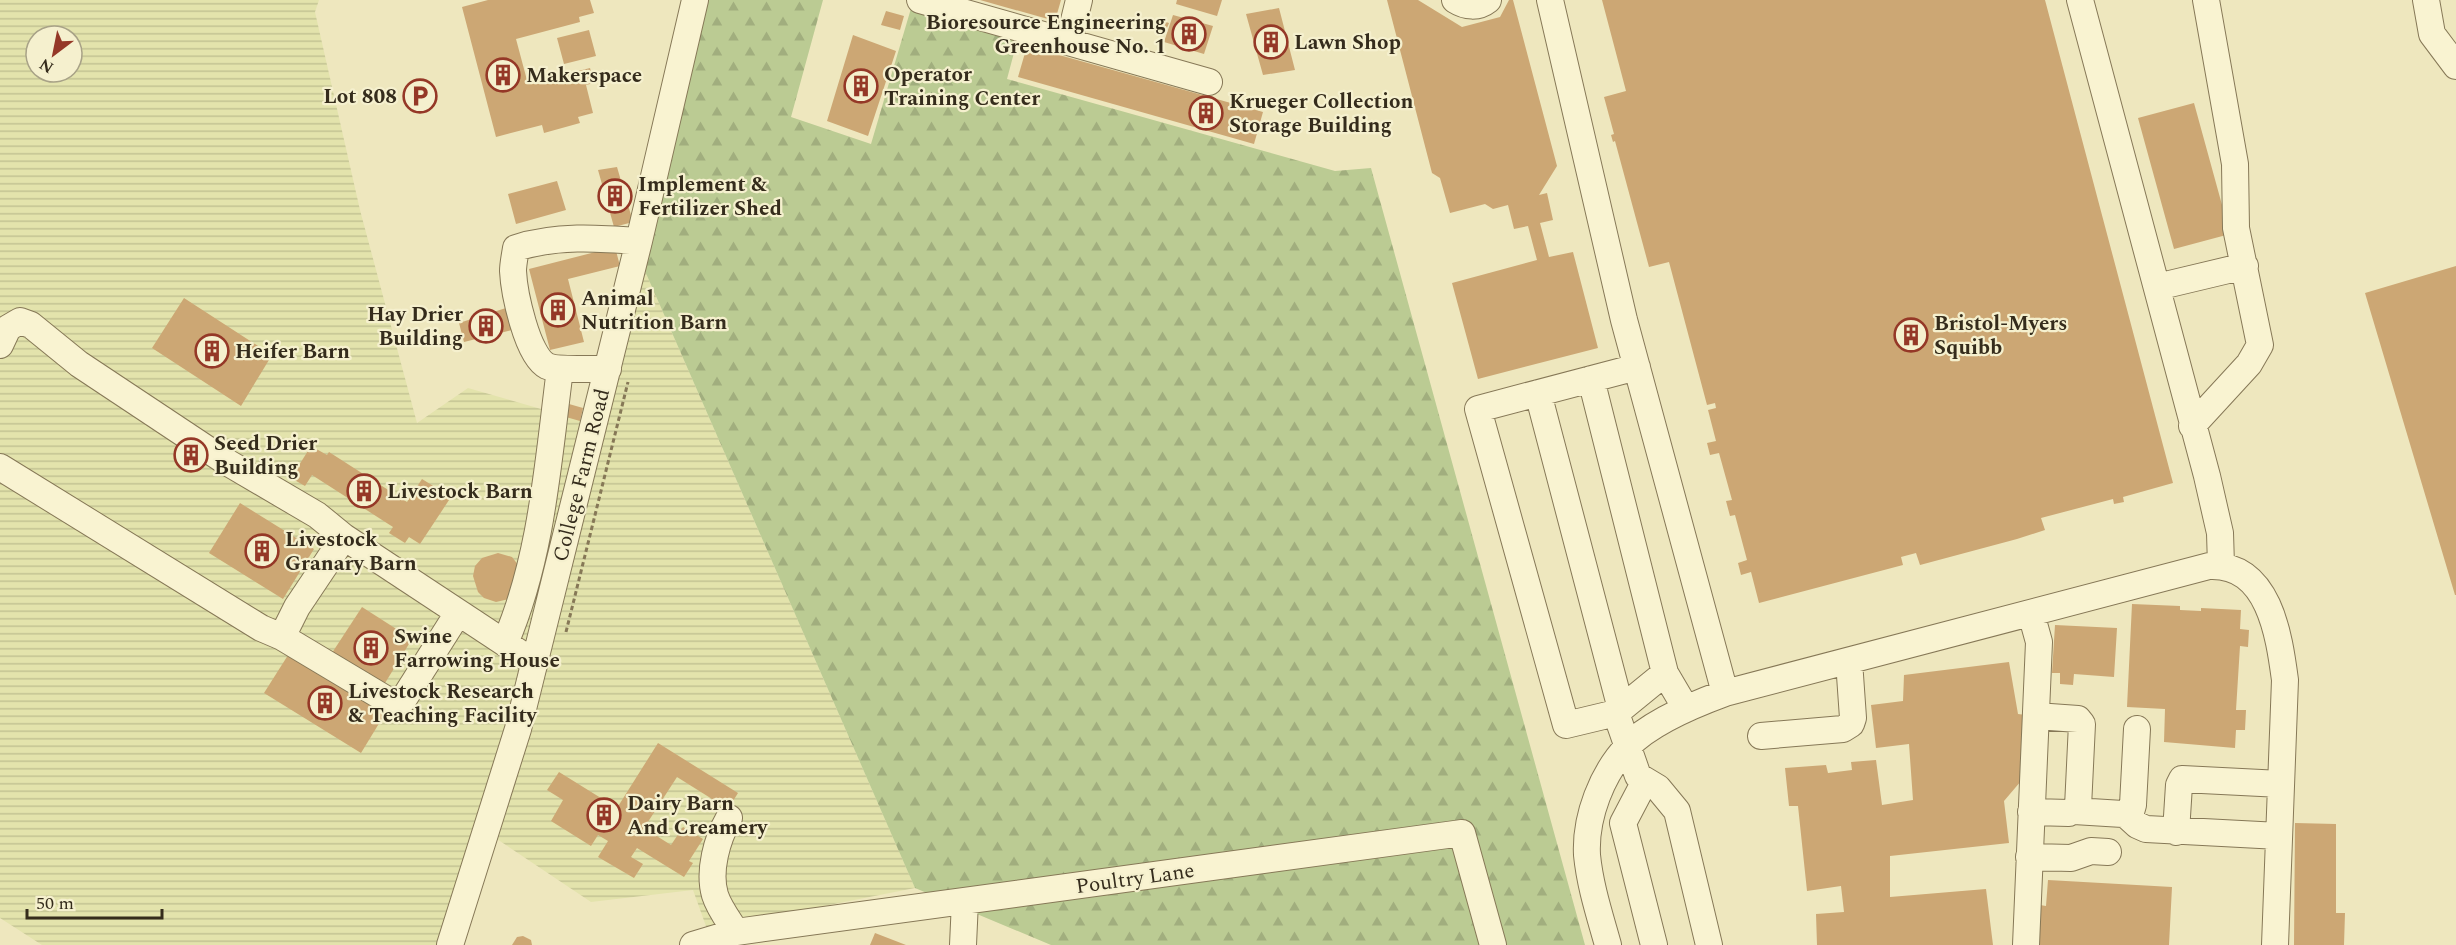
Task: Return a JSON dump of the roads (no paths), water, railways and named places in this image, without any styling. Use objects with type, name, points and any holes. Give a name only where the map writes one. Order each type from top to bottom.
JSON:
[{"type":"street","name":"College Farm Road","points":[[450,945],[518,729],[608,369],[695,0]]},
{"type":"street","points":[[920,0],[1209,81]]},
{"type":"street","points":[[1069,41],[1079,0]]},
{"type":"street","points":[[1455,0],[1461,4],[1475,6],[1488,0]]},
{"type":"street","points":[[1550,0],[1637,367],[1725,693]]},
{"type":"street","points":[[2080,0],[2220,533],[2221,565]]},
{"type":"street","points":[[2192,426],[2249,364],[2260,345],[2236,228],[2233,153],[2206,0]]},
{"type":"street","points":[[2426,0],[2432,34],[2456,66]]},
{"type":"street","points":[[608,369],[585,367],[560,369],[547,366],[538,358],[526,333],[513,271],[516,248],[534,242],[561,239],[597,237],[639,241]]},
{"type":"street","points":[[2157,287],[2245,266]]},
{"type":"street","points":[[0,345],[8,328],[20,321],[31,325],[79,364],[225,461],[317,515],[344,537],[535,663]]},
{"type":"street","points":[[1637,367],[1478,409],[1566,724],[1618,711],[1665,673]]},
{"type":"street","points":[[505,643],[521,605],[534,556],[560,369]]},
{"type":"street","points":[[1591,379],[1665,673],[1685,707]]},
{"type":"street","points":[[1538,393],[1618,711],[1638,776],[1658,788],[1677,811],[1709,945]]},
{"type":"street","points":[[0,468],[261,628],[282,637],[389,701],[404,700],[458,613]]},
{"type":"street","points":[[282,637],[297,608],[344,537]]},
{"type":"street","points":[[1608,945],[1591,880],[1587,854],[1588,830],[1599,793],[1629,745],[1685,707],[1725,693],[2209,566],[2221,565],[2240,572],[2265,598],[2281,645],[2285,680],[2275,945]]},
{"type":"street","points":[[2026,945],[2039,642],[2031,613]]},
{"type":"street","points":[[1761,736],[1843,729],[1851,724],[1853,718],[1849,661]]},
{"type":"street","points":[[2036,716],[2078,719],[2082,724],[2078,807],[2074,811]]},
{"type":"street","points":[[2031,812],[2131,812],[2137,729]]},
{"type":"street","points":[[2176,832],[2179,785],[2182,779],[2281,784]]},
{"type":"street","points":[[1645,781],[1623,823],[1654,945]]},
{"type":"street","points":[[2125,813],[2137,825],[2146,829],[2279,836]]},
{"type":"street","points":[[729,818],[718,841],[713,882],[715,896],[736,932]]},
{"type":"street","name":"Poultry Lane","points":[[693,945],[736,932],[1462,833],[1493,945]]},
{"type":"street","points":[[2029,857],[2072,858],[2091,851],[2108,852]]},
{"type":"street","points":[[963,945],[965,901]]},
{"type":"place","name":"Bioresource Engineering Greenhouse No. 1","points":[[1189,34]]},
{"type":"place","name":"Lawn Shop","points":[[1271,42]]},
{"type":"place","name":"Makerspace","points":[[503,75]]},
{"type":"place","name":"Operator Training Center","points":[[861,86]]},
{"type":"place","name":"Lot 808","points":[[420,96]]},
{"type":"place","name":"Krueger Collection Storage Building","points":[[1206,113]]},
{"type":"place","name":"Implement & Fertilizer Shed","points":[[615,196]]},
{"type":"place","name":"Animal Nutrition Barn","points":[[558,310]]},
{"type":"place","name":"Hay Drier Building","points":[[486,326]]},
{"type":"place","name":"Bristol-Myers Squibb","points":[[1911,335]]},
{"type":"place","name":"Heifer Barn","points":[[212,351]]},
{"type":"place","name":"Seed Drier Building","points":[[191,455]]},
{"type":"place","name":"Livestock Barn","points":[[364,491]]},
{"type":"place","name":"Livestock Granary Barn","points":[[262,551]]},
{"type":"place","name":"Swine Farrowing House","points":[[371,648]]},
{"type":"place","name":"Livestock Research & Teaching Facility","points":[[325,703]]},
{"type":"place","name":"Dairy Barn And Creamery","points":[[604,815]]}]
